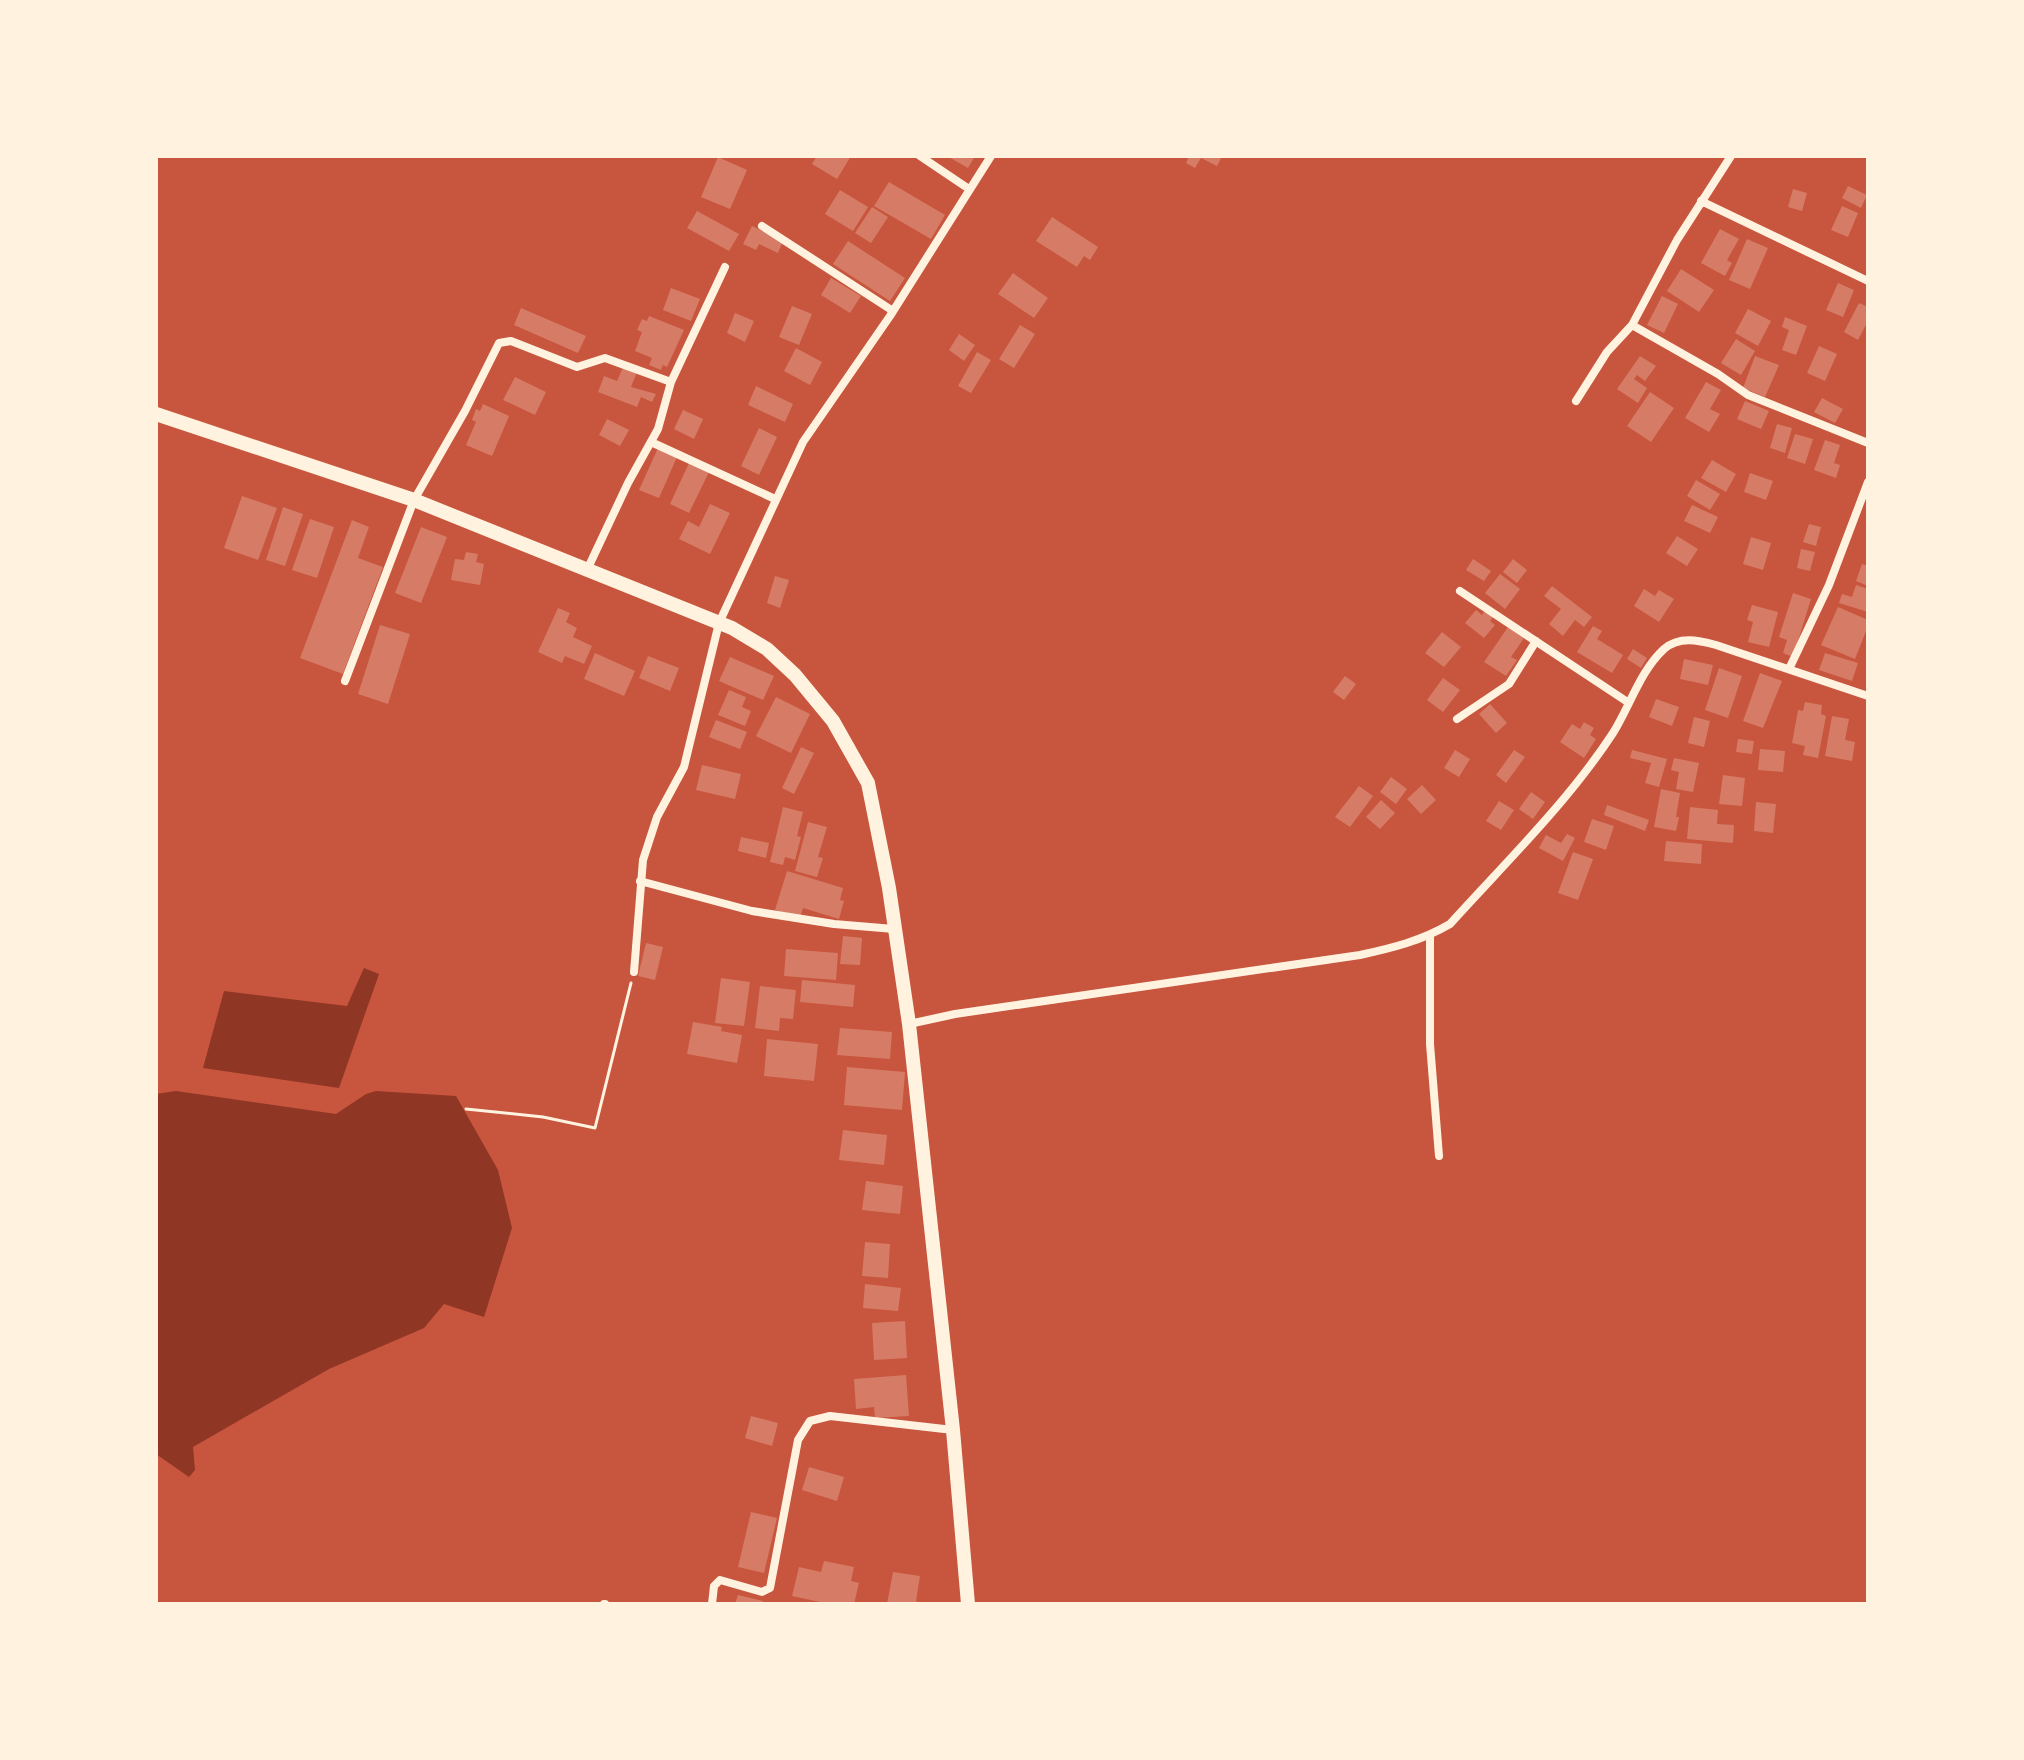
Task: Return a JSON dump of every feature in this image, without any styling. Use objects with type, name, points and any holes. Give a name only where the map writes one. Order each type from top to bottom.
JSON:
[{"type":"main road","points":[[156,414],[414,500],[741,632],[767,649],[795,675],[833,721],[868,783],[889,888],[909,1024],[953,1430],[968,1604]]},
{"type":"street","points":[[920,156],[969,189]]},
{"type":"street","points":[[634,972],[643,860],[657,817],[684,767],[719,623],[803,442],[893,311],[991,156]]},
{"type":"street","points":[[1576,401],[1607,352],[1632,325],[1677,240],[1731,156]]},
{"type":"street","points":[[1701,201],[1868,281]]},
{"type":"street","points":[[762,226],[893,311]]},
{"type":"street","points":[[587,570],[651,442],[671,382],[725,267]]},
{"type":"street","points":[[1632,325],[1718,374],[1748,395],[1868,443]]},
{"type":"street","points":[[345,681],[414,500],[465,411],[499,343],[511,341],[577,367],[605,358],[671,382]]},
{"type":"street","points":[[651,442],[775,499]]},
{"type":"street","points":[[1789,669],[1829,585],[1868,482]]},
{"type":"street","points":[[1460,591],[1629,703]]},
{"type":"street","points":[[909,1024],[1000,1007],[1360,955],[1430,936],[1450,924],[1565,796],[1613,733],[1651,662],[1666,647],[1679,640],[1697,640],[1716,645],[1868,696]]},
{"type":"street","points":[[1457,719],[1509,684],[1536,641]]},
{"type":"street","points":[[640,881],[752,911],[834,924],[894,929]]},
{"type":"street","points":[[1430,936],[1430,1044],[1439,1156]]},
{"type":"street","points":[[712,1604],[714,1586],[720,1580],[762,1592],[770,1588],[798,1440],[810,1421],[830,1416],[953,1430]]},
{"type":"path","points":[[466,1109],[543,1117],[595,1128],[634,972]]},
{"type":"shaded area","points":[[364,968],[379,974],[339,1088],[203,1068],[224,991],[347,1006]]},
{"type":"shaded area","points":[[176,1091],[336,1114],[376,1091],[456,1096],[498,1170],[512,1228],[484,1317],[444,1304],[424,1328],[329,1369],[193,1447],[195,1470],[189,1477],[156,1454],[156,1094]]},
{"type":"building","points":[[817,156],[851,156],[837,179],[812,164]]},
{"type":"building","points":[[947,156],[975,156],[968,168]]},
{"type":"building","points":[[1189,156],[1222,156],[1217,166],[1201,158],[1195,168],[1186,163]]},
{"type":"building","points":[[718,157],[747,170],[730,209],[701,197]]},
{"type":"building","points":[[889,182],[945,215],[931,239],[874,206]]},
{"type":"building","points":[[1848,186],[1867,195],[1861,208],[1842,198]]},
{"type":"building","points":[[1793,189],[1807,193],[1802,211],[1788,207]]},
{"type":"building","points":[[840,190],[868,207],[853,231],[825,214]]},
{"type":"building","points":[[1842,206],[1858,213],[1848,237],[1831,230]]},
{"type":"building","points":[[872,207],[888,217],[871,243],[855,233]]},
{"type":"building","points":[[697,211],[739,234],[729,251],[687,228]]},
{"type":"building","points":[[1052,217],[1098,247],[1090,260],[1084,256],[1077,267],[1036,241]]},
{"type":"building","points":[[752,226],[783,241],[778,253],[759,244],[756,250],[743,244]]},
{"type":"building","points":[[1720,229],[1739,239],[1727,260],[1732,263],[1725,276],[1701,263]]},
{"type":"building","points":[[1747,239],[1768,248],[1750,289],[1729,280]]},
{"type":"building","points":[[848,241],[905,278],[890,301],[833,264]]},
{"type":"building","points":[[1681,269],[1714,290],[1699,312],[1667,291]]},
{"type":"building","points":[[1013,273],[1048,298],[1034,318],[998,294]]},
{"type":"building","points":[[831,278],[861,296],[850,313],[821,295]]},
{"type":"building","points":[[1838,283],[1854,290],[1843,317],[1826,310]]},
{"type":"building","points":[[671,288],[700,299],[691,321],[663,310]]},
{"type":"building","points":[[1662,296],[1678,304],[1664,333],[1647,325]]},
{"type":"building","points":[[1859,303],[1868,307],[1868,321],[1858,340],[1844,332]]},
{"type":"building","points":[[792,306],[812,314],[799,345],[779,337]]},
{"type":"building","points":[[521,308],[586,336],[578,353],[514,325]]},
{"type":"building","points":[[1748,309],[1771,321],[1758,346],[1735,333]]},
{"type":"building","points":[[735,313],[754,321],[745,342],[727,333]]},
{"type":"building","points":[[649,316],[684,330],[667,367],[663,365],[661,370],[649,365],[652,358],[635,351],[642,332],[637,330],[642,319],[647,321]]},
{"type":"building","points":[[1785,317],[1807,326],[1796,355],[1782,350],[1789,330],[1782,327]]},
{"type":"building","points":[[1020,325],[1035,334],[1014,368],[999,359]]},
{"type":"building","points":[[959,334],[975,345],[964,361],[949,350]]},
{"type":"building","points":[[1736,339],[1755,351],[1741,375],[1721,363]]},
{"type":"building","points":[[1819,346],[1837,354],[1825,381],[1807,373]]},
{"type":"building","points":[[796,348],[822,362],[810,385],[784,371]]},
{"type":"building","points":[[977,352],[991,360],[971,393],[958,386]]},
{"type":"building","points":[[1640,356],[1656,366],[1645,381],[1637,375],[1634,379],[1647,388],[1638,403],[1617,389]]},
{"type":"building","points":[[1755,356],[1779,365],[1765,397],[1743,388]]},
{"type":"building","points":[[623,367],[637,372],[631,387],[656,394],[652,402],[641,397],[637,407],[598,392],[604,376],[617,381]]},
{"type":"building","points":[[515,377],[546,392],[535,415],[503,400]]},
{"type":"building","points":[[1706,382],[1721,390],[1710,409],[1720,414],[1709,432],[1685,418]]},
{"type":"building","points":[[756,386],[793,404],[785,422],[748,405]]},
{"type":"building","points":[[1650,392],[1674,408],[1651,442],[1627,426]]},
{"type":"building","points":[[1822,398],[1843,409],[1835,423],[1814,412]]},
{"type":"building","points":[[1745,401],[1769,411],[1761,429],[1737,419]]},
{"type":"building","points":[[483,404],[509,416],[492,456],[466,445],[476,422],[472,420],[476,409],[480,411]]},
{"type":"building","points":[[683,410],[703,419],[694,439],[674,429]]},
{"type":"building","points":[[607,419],[629,430],[620,446],[599,435]]},
{"type":"building","points":[[1777,424],[1792,428],[1785,453],[1770,448]]},
{"type":"building","points":[[759,428],[777,437],[759,475],[741,466]]},
{"type":"building","points":[[1795,434],[1813,439],[1805,464],[1787,458]]},
{"type":"building","points":[[1825,440],[1840,445],[1834,463],[1840,465],[1836,478],[1814,470]]},
{"type":"building","points":[[658,448],[677,457],[659,498],[639,490]]},
{"type":"building","points":[[1712,460],[1736,474],[1726,492],[1701,478]]},
{"type":"building","points":[[689,463],[709,472],[689,513],[670,504]]},
{"type":"building","points":[[1750,473],[1773,481],[1766,500],[1744,492]]},
{"type":"building","points":[[1696,480],[1720,494],[1710,510],[1687,496]]},
{"type":"building","points":[[242,496],[277,508],[258,560],[224,548]]},
{"type":"building","points":[[710,504],[730,513],[710,554],[679,539],[688,521],[699,527]]},
{"type":"building","points":[[1692,505],[1718,517],[1710,533],[1684,521]]},
{"type":"building","points":[[283,507],[303,514],[285,566],[266,560]]},
{"type":"building","points":[[310,519],[334,527],[317,578],[292,570]]},
{"type":"building","points":[[352,520],[369,527],[358,558],[383,567],[343,674],[300,658]]},
{"type":"building","points":[[1809,524],[1821,527],[1816,546],[1803,542]]},
{"type":"building","points":[[421,527],[447,537],[421,603],[395,593]]},
{"type":"building","points":[[1677,536],[1698,549],[1687,566],[1666,553]]},
{"type":"building","points":[[1751,537],[1771,543],[1763,570],[1743,564]]},
{"type":"building","points":[[1801,549],[1815,552],[1810,571],[1797,568]]},
{"type":"building","points":[[466,552],[478,554],[476,562],[484,564],[480,585],[451,580],[455,559],[464,560]]},
{"type":"building","points":[[1473,559],[1491,571],[1484,581],[1466,570]]},
{"type":"building","points":[[1513,559],[1527,570],[1517,583],[1503,572]]},
{"type":"building","points":[[1862,564],[1868,566],[1868,586],[1856,581]]},
{"type":"building","points":[[1500,574],[1520,589],[1505,609],[1485,593]]},
{"type":"building","points":[[775,576],[789,580],[780,608],[767,603]]},
{"type":"building","points":[[1856,585],[1868,589],[1868,612],[1839,603],[1842,594],[1852,597]]},
{"type":"building","points":[[1552,586],[1592,617],[1584,627],[1575,620],[1563,636],[1549,624],[1561,609],[1544,596]]},
{"type":"building","points":[[1644,589],[1655,596],[1659,590],[1674,599],[1659,622],[1634,606]]},
{"type":"building","points":[[1793,593],[1811,599],[1793,657],[1783,653],[1787,640],[1779,637]]},
{"type":"building","points":[[1752,605],[1778,612],[1769,647],[1748,642],[1753,622],[1747,620]]},
{"type":"building","points":[[1838,607],[1868,620],[1855,659],[1821,645]]},
{"type":"building","points":[[558,608],[570,613],[566,622],[577,628],[573,637],[592,646],[584,664],[565,656],[562,663],[538,652]]},
{"type":"building","points":[[1486,609],[1494,616],[1490,621],[1495,625],[1484,638],[1465,623],[1476,610],[1482,615]]},
{"type":"building","points":[[380,625],[410,634],[388,704],[358,694]]},
{"type":"building","points":[[1593,626],[1602,631],[1597,639],[1623,655],[1612,673],[1577,652]]},
{"type":"building","points":[[1508,627],[1524,638],[1511,657],[1517,660],[1506,676],[1484,662]]},
{"type":"building","points":[[1442,632],[1461,647],[1444,667],[1425,653]]},
{"type":"building","points":[[1633,649],[1647,658],[1641,668],[1627,659]]},
{"type":"building","points":[[595,653],[635,671],[624,696],[584,679]]},
{"type":"building","points":[[1825,653],[1858,663],[1852,681],[1819,670]]},
{"type":"building","points":[[648,656],[679,668],[670,691],[639,678]]},
{"type":"building","points":[[730,657],[774,676],[763,700],[719,681]]},
{"type":"building","points":[[1684,659],[1713,665],[1708,685],[1680,679]]},
{"type":"building","points":[[1719,668],[1742,676],[1728,718],[1705,710]]},
{"type":"building","points":[[1760,673],[1782,681],[1763,728],[1743,721]]},
{"type":"building","points":[[1345,676],[1356,684],[1344,700],[1333,692]]},
{"type":"building","points":[[1443,678],[1460,690],[1443,712],[1427,700]]},
{"type":"building","points":[[729,690],[746,697],[742,707],[751,711],[745,726],[718,715]]},
{"type":"building","points":[[776,697],[810,714],[791,753],[756,736]]},
{"type":"building","points":[[1656,699],[1679,707],[1672,726],[1649,717]]},
{"type":"building","points":[[1805,702],[1822,705],[1821,714],[1826,716],[1818,758],[1803,755],[1805,746],[1792,743],[1798,710],[1803,711]]},
{"type":"building","points":[[1490,704],[1507,723],[1496,733],[1479,714]]},
{"type":"building","points":[[1832,716],[1849,719],[1845,740],[1855,742],[1852,761],[1825,756]]},
{"type":"building","points":[[1694,717],[1710,721],[1704,747],[1688,743]]},
{"type":"building","points":[[716,720],[747,732],[740,749],[709,737]]},
{"type":"building","points":[[1584,722],[1594,728],[1590,735],[1596,739],[1584,758],[1560,742],[1572,724],[1580,729]]},
{"type":"building","points":[[1738,739],[1754,741],[1752,754],[1736,752]]},
{"type":"building","points":[[801,747],[814,753],[794,794],[782,788]]},
{"type":"building","points":[[1760,749],[1785,751],[1783,772],[1758,770]]},
{"type":"building","points":[[1455,750],[1470,759],[1459,777],[1444,768]]},
{"type":"building","points":[[1514,750],[1525,757],[1506,783],[1496,775]]},
{"type":"building","points":[[1632,750],[1667,759],[1659,787],[1645,783],[1651,763],[1630,758]]},
{"type":"building","points":[[1674,758],[1699,763],[1693,792],[1676,789],[1679,772],[1671,770]]},
{"type":"building","points":[[702,765],[741,774],[735,799],[696,790]]},
{"type":"building","points":[[1723,775],[1745,778],[1742,806],[1719,804]]},
{"type":"building","points":[[1391,777],[1407,789],[1396,804],[1380,792]]},
{"type":"building","points":[[1422,785],[1436,800],[1421,814],[1407,799]]},
{"type":"building","points":[[1359,786],[1373,796],[1350,827],[1335,817]]},
{"type":"building","points":[[1661,789],[1680,793],[1676,831],[1654,827]]},
{"type":"building","points":[[1531,792],[1545,802],[1533,819],[1519,809]]},
{"type":"building","points":[[1381,800],[1395,813],[1380,829],[1366,817]]},
{"type":"building","points":[[1499,801],[1514,810],[1501,830],[1486,821]]},
{"type":"building","points":[[1756,802],[1776,804],[1773,833],[1754,831]]},
{"type":"building","points":[[1607,805],[1649,820],[1645,831],[1604,815]]},
{"type":"building","points":[[783,807],[803,812],[795,860],[785,857],[783,865],[770,862]]},
{"type":"building","points":[[1690,807],[1718,810],[1717,824],[1734,825],[1733,843],[1687,839]]},
{"type":"building","points":[[1592,819],[1614,826],[1606,850],[1584,842]]},
{"type":"building","points":[[808,822],[827,827],[818,857],[823,858],[817,877],[795,871]]},
{"type":"building","points":[[1567,834],[1575,838],[1563,861],[1539,848],[1546,835],[1561,843]]},
{"type":"building","points":[[741,837],[769,843],[766,858],[738,851]]},
{"type":"building","points":[[1666,841],[1702,844],[1701,864],[1664,861]]},
{"type":"building","points":[[1573,852],[1593,859],[1578,900],[1558,893]]},
{"type":"building","points":[[787,871],[843,888],[840,900],[844,901],[839,919],[803,908],[800,918],[775,910]]},
{"type":"building","points":[[843,936],[862,938],[860,965],[840,964]]},
{"type":"building","points":[[646,943],[663,947],[655,980],[638,976]]},
{"type":"building","points":[[786,949],[838,953],[836,980],[784,976]]},
{"type":"building","points":[[721,978],[750,982],[744,1026],[715,1023]]},
{"type":"building","points":[[802,980],[855,985],[853,1007],[800,1002]]},
{"type":"building","points":[[760,986],[796,990],[793,1019],[780,1018],[779,1031],[755,1028]]},
{"type":"building","points":[[693,1022],[722,1027],[721,1031],[742,1035],[737,1063],[687,1054]]},
{"type":"building","points":[[840,1028],[892,1032],[890,1059],[837,1055]]},
{"type":"building","points":[[767,1039],[818,1044],[814,1081],[764,1076]]},
{"type":"building","points":[[847,1067],[905,1072],[902,1110],[844,1105]]},
{"type":"building","points":[[843,1130],[887,1135],[884,1165],[839,1160]]},
{"type":"building","points":[[866,1181],[903,1186],[900,1214],[862,1210]]},
{"type":"building","points":[[865,1242],[890,1244],[888,1278],[862,1276]]},
{"type":"building","points":[[865,1284],[901,1288],[898,1311],[863,1308]]},
{"type":"building","points":[[905,1321],[907,1358],[874,1360],[872,1323]]},
{"type":"building","points":[[906,1375],[909,1416],[875,1418],[874,1407],[856,1409],[854,1379]]},
{"type":"building","points":[[751,1416],[778,1423],[772,1446],[745,1438]]},
{"type":"building","points":[[809,1467],[844,1477],[837,1501],[802,1490]]},
{"type":"building","points":[[751,1512],[777,1518],[764,1573],[738,1567]]},
{"type":"building","points":[[824,1561],[854,1567],[851,1581],[859,1583],[854,1604],[829,1604],[792,1596],[799,1567],[821,1572]]},
{"type":"building","points":[[893,1572],[920,1576],[916,1601],[923,1604],[887,1604]]},
{"type":"building","points":[[738,1595],[763,1601],[762,1604],[735,1604]]}]
